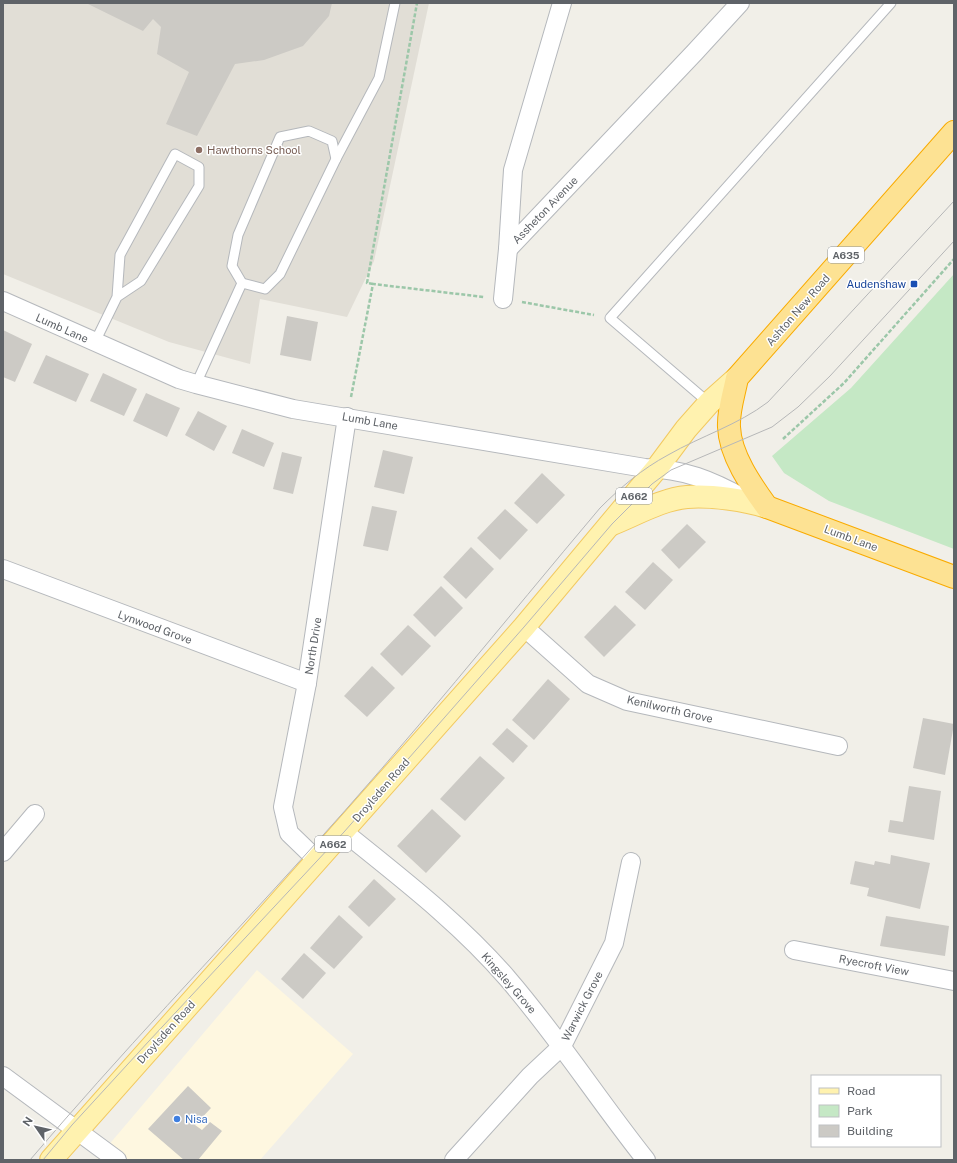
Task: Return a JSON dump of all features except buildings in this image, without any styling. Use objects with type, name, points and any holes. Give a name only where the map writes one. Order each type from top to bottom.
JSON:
[{"type":"highway","name":"Ashton New Road","points":[[738,378],[954,132]]},
{"type":"highway","name":"A635","points":[[738,378],[732,402],[729,426],[731,444],[752,487],[758,504]]},
{"type":"highway","name":"Lumb Lane","points":[[758,504],[954,576]]},
{"type":"main road","name":"Ashton New Road","points":[[657,468],[686,429],[709,403],[738,378]]},
{"type":"main road","name":"Droylsden Road","points":[[51,1160],[344,832],[524,627],[612,524],[620,512],[657,468]]},
{"type":"main road","name":"Lumb Lane","points":[[612,524],[666,502],[687,497],[758,504]]},
{"type":"street","name":"Assheton Avenue","points":[[508,249],[513,170],[562,3]]},
{"type":"street","name":"Assheton Avenue","points":[[508,249],[740,3]]},
{"type":"street","points":[[504,299],[508,249]]},
{"type":"street","name":"Lumb Lane","points":[[3,301],[179,380],[293,409],[693,475],[712,481],[758,504]]},
{"type":"street","name":"North Drive","points":[[318,861],[289,833],[283,807],[307,683],[347,417]]},
{"type":"street","name":"Lynwood Grove","points":[[3,570],[307,683]]},
{"type":"street","name":"Kenilworth Grove","points":[[524,627],[588,684],[627,701],[838,746]]},
{"type":"street","points":[[3,852],[35,814]]},
{"type":"street","name":"Kingsley Grove","points":[[344,832],[454,922],[508,979],[562,1046],[646,1160]]},
{"type":"street","name":"Warwick Grove","points":[[454,1160],[530,1076],[562,1046],[614,943],[631,862]]},
{"type":"street","name":"Ryecroft View","points":[[794,950],[954,981]]},
{"type":"street","points":[[3,1076],[117,1160]]},
{"type":"lane","points":[[336,159],[332,141],[309,131],[280,137],[238,235],[232,266],[242,283],[264,289],[280,274],[336,159],[379,78],[395,3]]},
{"type":"lane","points":[[709,403],[610,318],[890,3]]},
{"type":"lane","points":[[94,342],[117,297],[120,255],[175,154],[199,167],[199,186],[141,281],[117,297]]},
{"type":"lane","points":[[196,384],[242,283]]},
{"type":"path","points":[[417,3],[367,283],[504,299],[610,318]]},
{"type":"path","points":[[783,439],[844,382],[954,259]]},
{"type":"path","points":[[347,417],[373,284]]},
{"type":"shaded area","points":[[3,3],[429,3],[374,261],[347,317],[260,299],[250,364],[169,342],[3,274]]},
{"type":"shaded area","points":[[257,970],[353,1054],[260,1160],[96,1160]]},
{"type":"green space","points":[[954,274],[954,549],[829,501],[784,473],[772,456],[851,388]]},
{"type":"tram line","points":[[30,1160],[132,1044],[345,811],[419,725],[600,508],[632,479],[658,460],[732,424],[768,402],[954,201]]},
{"type":"tram line","points":[[43,1160],[72,1125],[149,1041],[344,832],[524,627],[612,524],[652,484],[671,470],[772,427],[798,407],[830,376],[954,241]]},
{"type":"place","name":"Hawthorns School","points":[[199,150]]},
{"type":"place","name":"Audenshaw","points":[[914,284]]},
{"type":"place","name":"Nisa","points":[[177,1119]]}]
